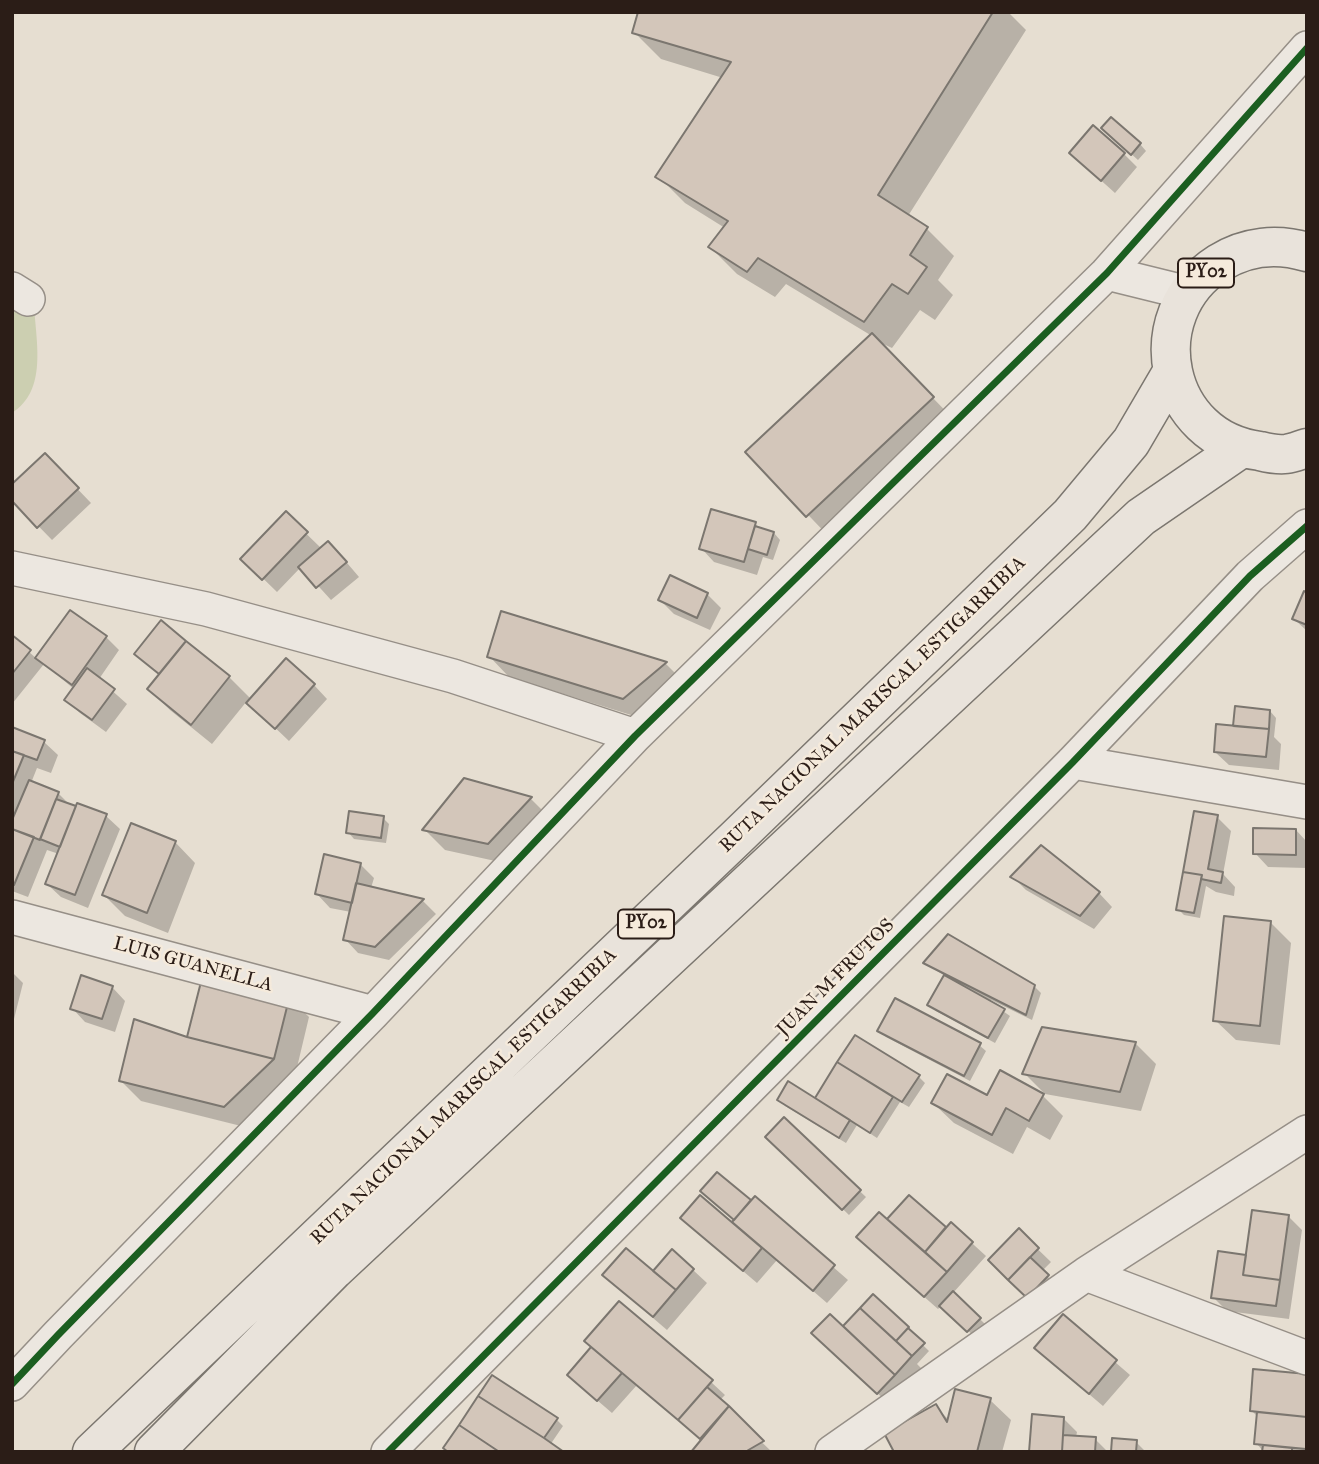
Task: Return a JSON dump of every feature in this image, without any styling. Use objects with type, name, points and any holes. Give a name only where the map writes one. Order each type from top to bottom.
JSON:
[{"type":"highway","name":"PY02","points":[[1302,247],[1262,247],[1233,255],[1208,271],[1188,293],[1174,323],[1170,356],[1179,392],[1196,418],[1220,440],[1240,449],[1284,455],[1307,448]]},
{"type":"highway","name":"RUTA NACIONAL MARISCAL ESTIGARRIBIA","points":[[92,1452],[726,848],[1070,515],[1131,442],[1172,372]]},
{"type":"highway","name":"RUTA NACIONAL MARISCAL ESTIGARRIBIA","points":[[154,1452],[334,1270],[1141,517],[1240,449]]},
{"type":"street","points":[[12,1384],[373,1013],[635,736],[1107,273],[1307,48]]},
{"type":"street","points":[[1107,273],[1188,293]]},
{"type":"street","name":"JUAN M FRUTOS","points":[[402,1448],[1073,762],[1250,576],[1307,526]]},
{"type":"street","points":[[12,568],[206,609],[453,676],[635,736]]},
{"type":"street","points":[[1073,762],[1307,802]]},
{"type":"street","name":"LUIS GUANELLA","points":[[12,917],[373,1013]]},
{"type":"street","points":[[832,1452],[1086,1275],[1307,1132]]},
{"type":"street","points":[[1086,1275],[1307,1358]]},
{"type":"green space","points":[[12,283],[34,305],[37,364],[31,392],[12,413]]},
{"type":"building","points":[[638,12],[993,12],[878,195],[928,227],[910,255],[927,267],[908,294],[892,284],[864,322],[758,258],[747,272],[708,247],[728,221],[655,177],[731,62],[632,33]]},
{"type":"building","points":[[1111,117],[1141,143],[1131,155],[1101,128]]},
{"type":"building","points":[[1093,125],[1125,153],[1101,181],[1069,153]]},
{"type":"building","points":[[872,333],[934,397],[806,517],[745,452]]},
{"type":"building","points":[[45,453],[79,488],[37,528],[12,501],[12,484]]},
{"type":"building","points":[[711,509],[756,522],[744,562],[699,549]]},
{"type":"building","points":[[286,511],[308,532],[262,580],[240,559]]},
{"type":"building","points":[[755,526],[774,532],[767,555],[748,549]]},
{"type":"building","points":[[328,541],[347,562],[316,588],[298,567]]},
{"type":"building","points":[[670,575],[708,593],[697,618],[658,600]]},
{"type":"building","points":[[1304,591],[1307,593],[1307,625],[1292,619]]},
{"type":"building","points":[[70,610],[107,636],[72,685],[35,658]]},
{"type":"building","points":[[501,611],[667,662],[623,699],[487,657]]},
{"type":"building","points":[[161,620],[186,641],[159,674],[134,654]]},
{"type":"building","points":[[12,635],[31,650],[12,674]]},
{"type":"building","points":[[186,641],[230,676],[191,725],[147,689]]},
{"type":"building","points":[[286,658],[315,684],[275,729],[246,703]]},
{"type":"building","points":[[87,668],[115,689],[92,720],[64,700]]},
{"type":"building","points":[[1235,706],[1270,710],[1269,729],[1233,726]]},
{"type":"building","points":[[1216,724],[1269,729],[1266,757],[1214,752]]},
{"type":"building","points":[[12,727],[45,740],[37,760],[12,751]]},
{"type":"building","points":[[12,751],[24,755],[12,784]]},
{"type":"building","points":[[464,778],[532,797],[488,844],[422,830]]},
{"type":"building","points":[[29,780],[59,792],[40,840],[12,829],[12,820]]},
{"type":"building","points":[[56,799],[76,806],[60,847],[40,839]]},
{"type":"building","points":[[77,803],[107,814],[75,895],[45,884]]},
{"type":"building","points":[[349,811],[384,816],[381,838],[346,833]]},
{"type":"building","points":[[1194,811],[1218,815],[1208,869],[1223,872],[1221,883],[1201,879],[1202,875],[1183,872]]},
{"type":"building","points":[[131,823],[176,841],[147,913],[102,895]]},
{"type":"building","points":[[1253,828],[1296,829],[1296,855],[1253,854]]},
{"type":"building","points":[[12,829],[34,837],[14,885],[12,884]]},
{"type":"building","points":[[1041,845],[1100,892],[1080,916],[1010,877]]},
{"type":"building","points":[[324,854],[361,863],[352,903],[315,894]]},
{"type":"building","points":[[1183,872],[1202,875],[1194,913],[1176,910]]},
{"type":"building","points":[[356,883],[424,899],[375,947],[343,940]]},
{"type":"building","points":[[1224,916],[1271,921],[1260,1026],[1213,1021]]},
{"type":"building","points":[[948,934],[1035,985],[1026,1015],[923,963]]},
{"type":"building","points":[[203,974],[290,995],[274,1059],[187,1037]]},
{"type":"building","points":[[81,975],[113,986],[102,1019],[70,1009]]},
{"type":"building","points":[[944,975],[1005,1009],[988,1038],[927,1005]]},
{"type":"building","points":[[895,998],[981,1043],[964,1076],[877,1031]]},
{"type":"building","points":[[134,1019],[187,1037],[274,1059],[224,1107],[119,1081]]},
{"type":"building","points":[[1042,1027],[1136,1042],[1120,1092],[1022,1074]]},
{"type":"building","points":[[855,1035],[920,1075],[902,1102],[837,1062]]},
{"type":"building","points":[[837,1062],[893,1097],[870,1133],[815,1098]]},
{"type":"building","points":[[1000,1070],[1044,1094],[1029,1121],[1006,1108],[992,1135],[931,1103],[947,1074],[987,1095]]},
{"type":"building","points":[[788,1081],[850,1120],[839,1138],[777,1100]]},
{"type":"building","points":[[784,1117],[861,1190],[842,1210],[765,1137]]},
{"type":"building","points":[[717,1172],[751,1200],[734,1220],[700,1191]]},
{"type":"building","points":[[700,1195],[762,1248],[743,1271],[680,1218]]},
{"type":"building","points":[[909,1195],[946,1227],[925,1252],[887,1219]]},
{"type":"building","points":[[755,1196],[835,1265],[813,1291],[732,1222]]},
{"type":"building","points":[[1252,1210],[1289,1215],[1280,1280],[1243,1275]]},
{"type":"building","points":[[879,1212],[947,1272],[924,1297],[856,1237]]},
{"type":"building","points":[[951,1222],[973,1242],[947,1272],[925,1252]]},
{"type":"building","points":[[1019,1228],[1039,1248],[1008,1280],[988,1260]]},
{"type":"building","points":[[626,1248],[676,1290],[653,1317],[602,1275]]},
{"type":"building","points":[[672,1249],[694,1269],[676,1290],[653,1271]]},
{"type":"building","points":[[1218,1251],[1246,1255],[1243,1275],[1280,1280],[1276,1306],[1211,1298]]},
{"type":"building","points":[[1030,1257],[1049,1275],[1027,1298],[1008,1280]]},
{"type":"building","points":[[953,1291],[981,1318],[967,1332],[939,1306]]},
{"type":"building","points":[[873,1294],[909,1327],[896,1341],[860,1308]]},
{"type":"building","points":[[619,1301],[713,1380],[678,1420],[584,1341]]},
{"type":"building","points":[[860,1308],[912,1356],[895,1375],[843,1326]]},
{"type":"building","points":[[830,1314],[895,1375],[877,1394],[811,1333]]},
{"type":"building","points":[[1063,1314],[1117,1360],[1089,1394],[1034,1348]]},
{"type":"building","points":[[908,1328],[925,1343],[912,1356],[896,1341]]},
{"type":"building","points":[[591,1347],[622,1373],[597,1401],[567,1375]]},
{"type":"building","points":[[1253,1369],[1307,1374],[1307,1417],[1250,1411]]},
{"type":"building","points":[[492,1375],[558,1418],[544,1438],[478,1396]]},
{"type":"building","points":[[707,1387],[729,1406],[700,1439],[678,1420]]},
{"type":"building","points":[[955,1389],[991,1398],[977,1452],[894,1452],[884,1433],[936,1404],[947,1422]]},
{"type":"building","points":[[478,1396],[564,1452],[498,1451],[459,1425]]},
{"type":"building","points":[[729,1406],[764,1441],[745,1452],[691,1452]]},
{"type":"building","points":[[1257,1412],[1307,1417],[1306,1449],[1254,1444]]},
{"type":"building","points":[[1032,1414],[1064,1417],[1062,1452],[1029,1452]]},
{"type":"building","points":[[459,1425],[498,1452],[448,1452],[443,1448]]},
{"type":"building","points":[[1063,1435],[1096,1437],[1095,1452],[1062,1452]]},
{"type":"building","points":[[1112,1438],[1137,1440],[1136,1452],[1111,1452]]},
{"type":"building","points":[[1263,1445],[1292,1448],[1292,1452],[1262,1452]]},
{"type":"cycle path","points":[[12,1384],[373,1013],[635,736],[1107,273],[1307,48]]},
{"type":"cycle path","points":[[388,1452],[1073,762],[1250,576],[1307,526]]}]
